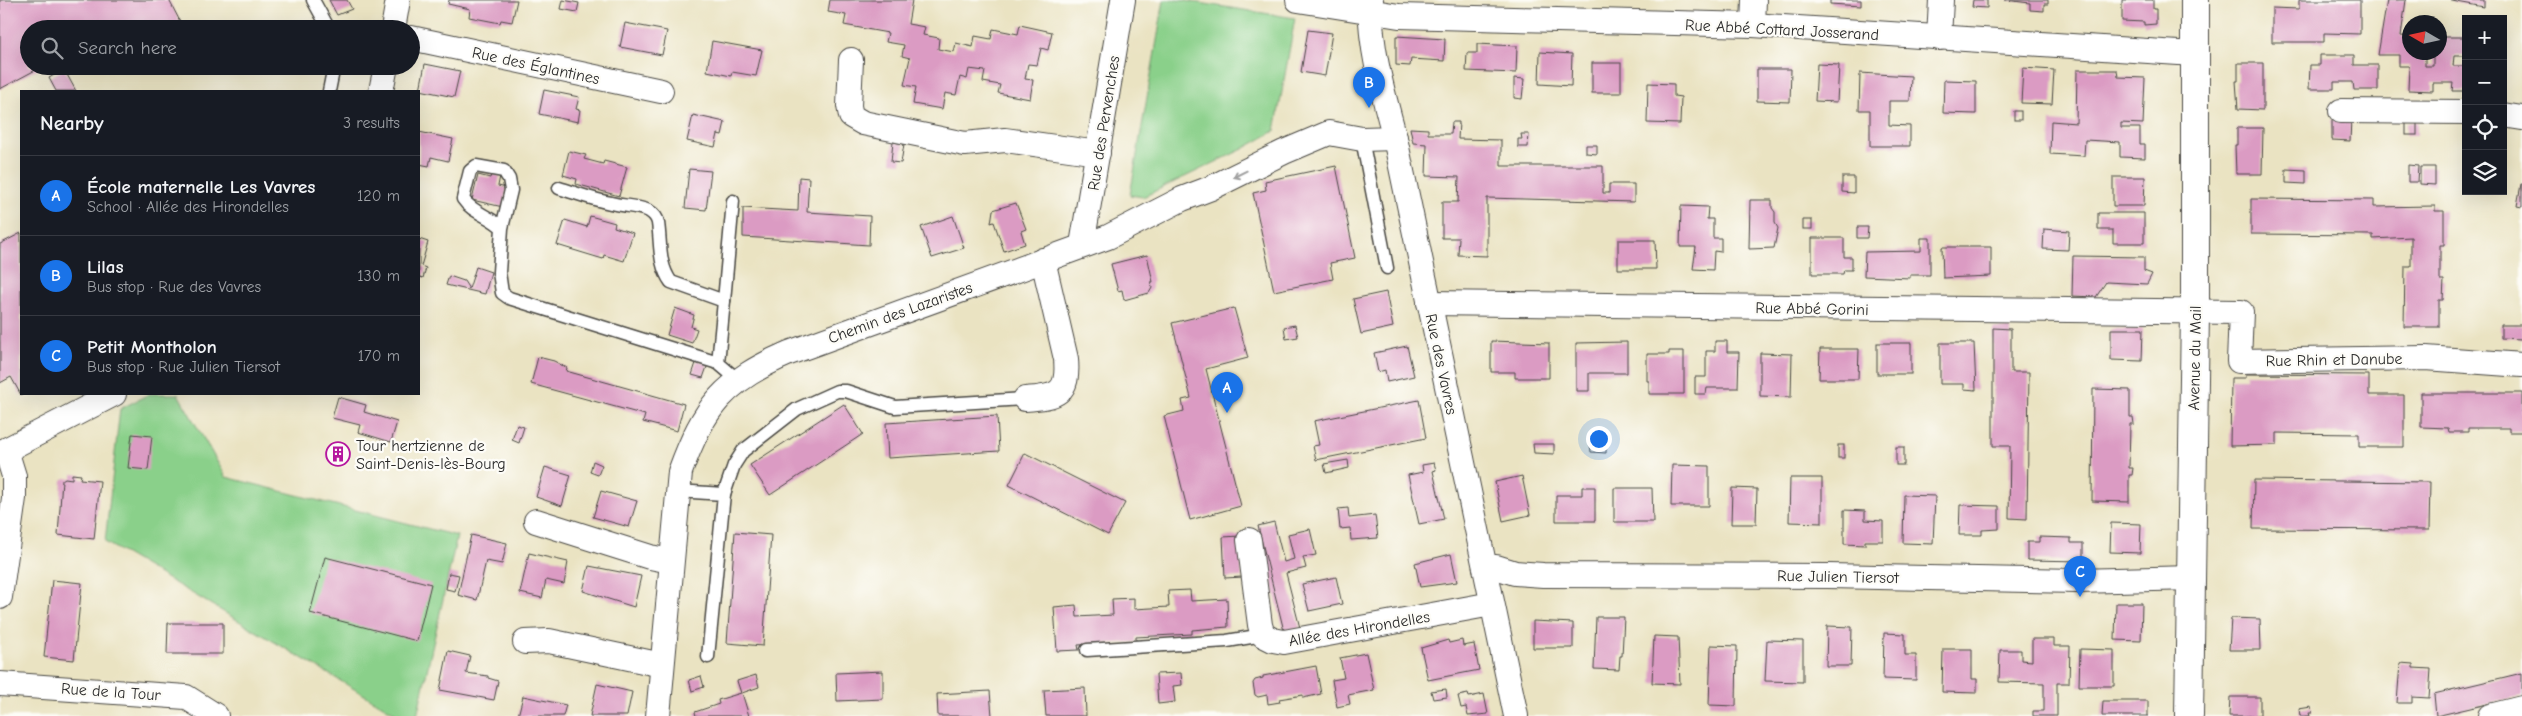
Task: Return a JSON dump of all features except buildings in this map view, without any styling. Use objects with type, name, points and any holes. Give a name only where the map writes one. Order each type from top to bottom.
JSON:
[{"type":"main road","name":"Avenue du Mail","points":[[2189,716],[2195,312],[2194,0]]},
{"type":"street","points":[[395,20],[398,0]]},
{"type":"street","name":"Rue des Pervenches","points":[[1082,246],[1123,0]]},
{"type":"street","name":"Rue Abbé Cottard Josserand","points":[[1298,0],[1371,6],[1399,16],[1753,25],[2194,54]]},
{"type":"street","points":[[1753,25],[1754,0]]},
{"type":"street","points":[[1939,38],[1941,0]]},
{"type":"street","name":"Rue des Vavres","points":[[1371,6],[1380,82],[1394,138],[1516,716]]},
{"type":"street","name":"Rue des Églantines","points":[[420,40],[660,91]]},
{"type":"street","points":[[851,60],[850,116],[863,123],[965,144],[1004,140],[1098,153]]},
{"type":"street","points":[[381,90],[384,75]]},
{"type":"street","points":[[2341,111],[2462,112]]},
{"type":"street","points":[[2507,116],[2522,118]]},
{"type":"street","name":"Chemin des Lazaristes","points":[[658,716],[680,472],[692,437],[709,408],[738,380],[760,366],[789,353],[1108,237],[1182,198],[1212,188],[1284,152],[1328,133],[1362,139],[1394,138]]},
{"type":"street","points":[[1026,399],[1046,398],[1057,394],[1065,386],[1068,374],[1043,260]]},
{"type":"street","name":"Rue Abbé Gorini","points":[[1429,303],[2195,312]]},
{"type":"street","name":"Rue Rhin et Danube","points":[[2195,312],[2241,312],[2239,361],[2426,358],[2522,365]]},
{"type":"street","points":[[0,597],[14,498],[14,476],[3,452],[112,395]]},
{"type":"street","points":[[536,521],[650,557],[671,561]]},
{"type":"street","name":"Allée des Hirondelles","points":[[1249,540],[1263,635],[1272,640],[1284,642],[1492,604]]},
{"type":"street","name":"Rue Julien Tiersot","points":[[1485,567],[1496,567],[1515,573],[1543,575],[1828,576],[2078,581],[2192,578]]},
{"type":"street","points":[[525,642],[550,641],[662,665]]},
{"type":"street","name":"Rue de la Tour","points":[[0,684],[186,697],[216,716]]},
{"type":"street","points":[[2490,716],[2522,708]]},
{"type":"lane","points":[[313,0],[324,20]]},
{"type":"lane","points":[[329,90],[332,75]]},
{"type":"lane","points":[[1362,139],[1387,268]]},
{"type":"lane","points":[[502,228],[495,220],[468,207],[463,199],[470,171],[476,166],[504,171],[509,179],[511,190],[502,228],[500,287],[509,298],[718,363],[738,380]]},
{"type":"lane","points":[[559,188],[609,203],[646,210],[654,214],[658,220],[658,246],[666,275],[679,286],[724,301]]},
{"type":"lane","points":[[718,363],[732,201]]},
{"type":"lane","points":[[708,657],[724,494],[734,465],[743,452],[797,409],[838,391],[846,391],[895,407],[1026,399]]},
{"type":"lane","points":[[677,491],[724,494]]},
{"type":"lane","points":[[1087,650],[1227,641],[1263,635]]},
{"type":"green space","points":[[1164,0],[1180,0],[1295,18],[1275,131],[1243,149],[1143,197],[1130,195]]},
{"type":"green space","points":[[147,395],[179,395],[226,477],[457,536],[417,716],[400,716],[105,542],[120,409]]},
{"type":"place","name":"Lilas","points":[[1369,108]]},
{"type":"place","name":"École maternelle Les Vavres","points":[[1227,413]]},
{"type":"place","name":"Tour hertzienne de Saint-Denis-lès-Bourg","points":[[338,454]]},
{"type":"place","name":"Petit Montholon","points":[[2080,597]]}]
